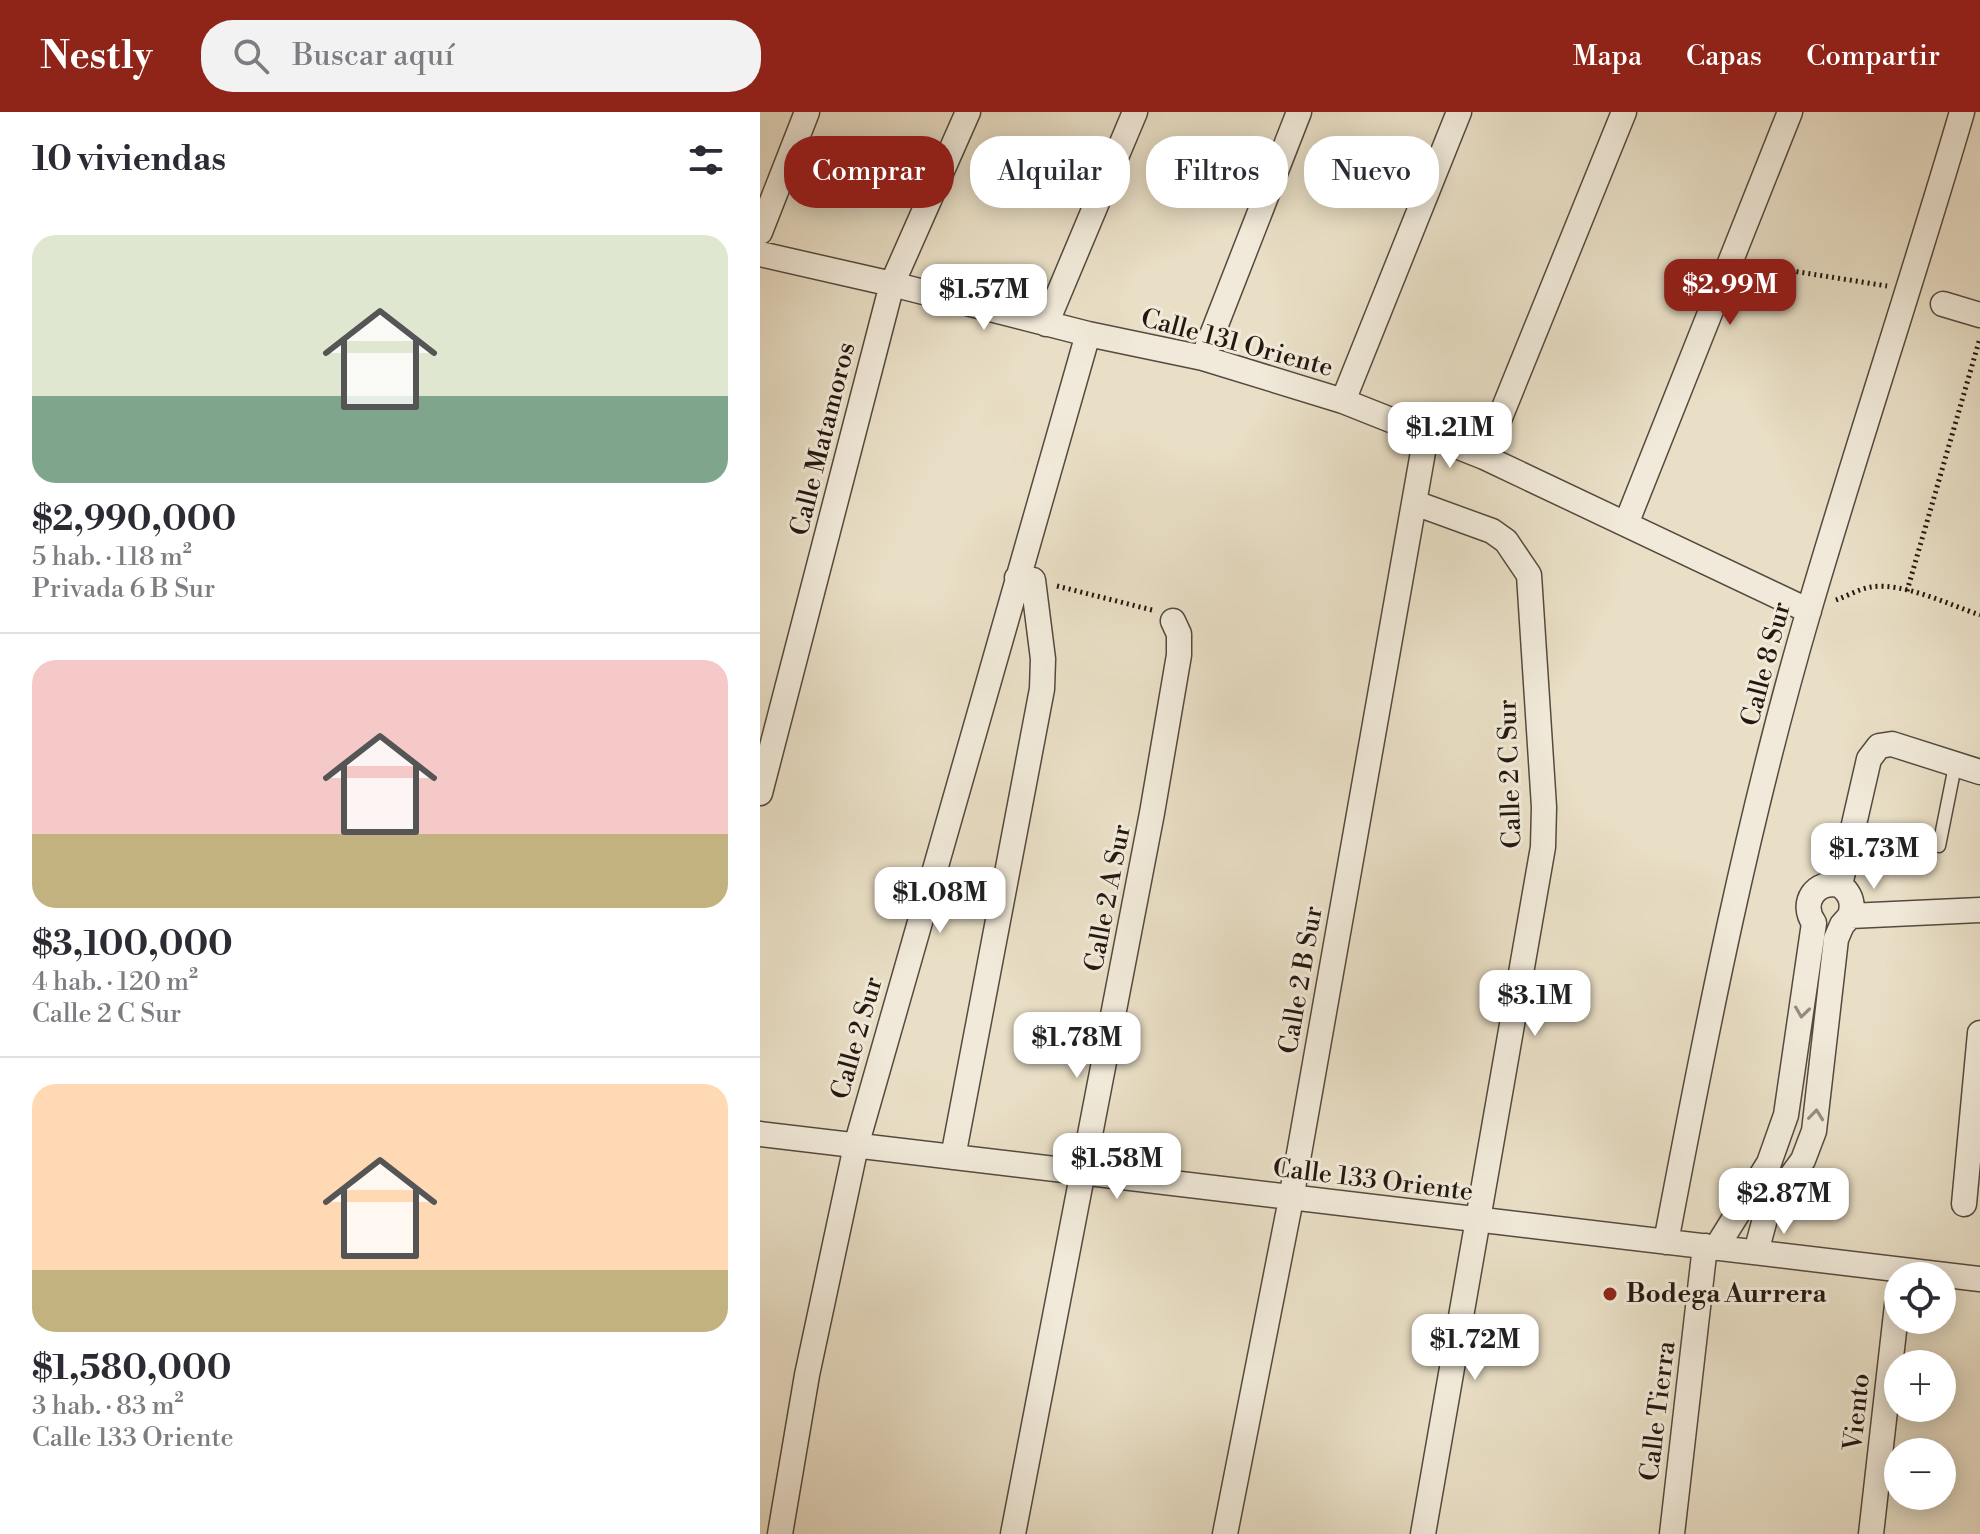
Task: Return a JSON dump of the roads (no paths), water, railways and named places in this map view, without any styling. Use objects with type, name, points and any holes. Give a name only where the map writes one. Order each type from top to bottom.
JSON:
[{"type":"street","points":[[760,232],[807,112]]},
{"type":"street","name":"Calle Matamoros","points":[[760,793],[892,284],[968,112]]},
{"type":"street","points":[[1046,324],[1135,112]]},
{"type":"street","points":[[1203,358],[1299,112]]},
{"type":"street","points":[[1343,401],[1459,112]]},
{"type":"street","points":[[1484,457],[1624,112]]},
{"type":"street","points":[[1626,524],[1790,112]]},
{"type":"street","name":"Calle 8 Sur","points":[[1666,1242],[1714,990],[1746,850],[1809,611],[1910,290],[1962,112]]},
{"type":"street","name":"Calle 131 Oriente","points":[[760,254],[1088,334],[1203,358],[1343,401],[1484,457],[1809,611]]},
{"type":"street","points":[[1943,304],[1980,315]]},
{"type":"street","name":"Calle 2 Sur","points":[[780,1534],[807,1375],[856,1146],[1025,579],[1088,334]]},
{"type":"street","name":"Calle 2 B Sur","points":[[1225,1534],[1291,1199],[1426,435]]},
{"type":"street","name":"Calle 2 C Sur","points":[[1415,503],[1492,531],[1506,541],[1529,575],[1545,826],[1480,1221],[1423,1534]]},
{"type":"street","points":[[953,1157],[1042,689],[1043,673],[1025,579]]},
{"type":"street","name":"Calle 2 A Sur","points":[[1013,1534],[1152,813],[1179,655],[1179,634],[1173,621]]},
{"type":"street","points":[[1832,885],[1869,759],[1879,746],[1892,744],[1980,772]]},
{"type":"street","points":[[1756,1252],[1768,1208],[1803,1160],[1814,1131],[1836,939],[1852,907],[1851,898],[1832,885]]},
{"type":"street","points":[[1710,1247],[1750,1196],[1776,1146],[1786,1115],[1814,923],[1809,916],[1809,901],[1812,893],[1832,885]]},
{"type":"street","points":[[1850,916],[1980,910]]},
{"type":"street","points":[[1964,1204],[1980,1033]]},
{"type":"street","name":"Calle 133 Oriente","points":[[760,1134],[1884,1270]]},
{"type":"street","points":[[1776,1146],[1803,1160]]},
{"type":"street","name":"Calle Tierra","points":[[1672,1534],[1710,1247]]},
{"type":"street","name":"Calle 133 Oriente","points":[[1956,1277],[1980,1279]]},
{"type":"street","name":"Viento","points":[[1871,1534],[1894,1334]]},
{"type":"lane","points":[[1939,846],[1955,766]]},
{"type":"place","name":"Bodega Aurrera","points":[[1610,1294]]}]
